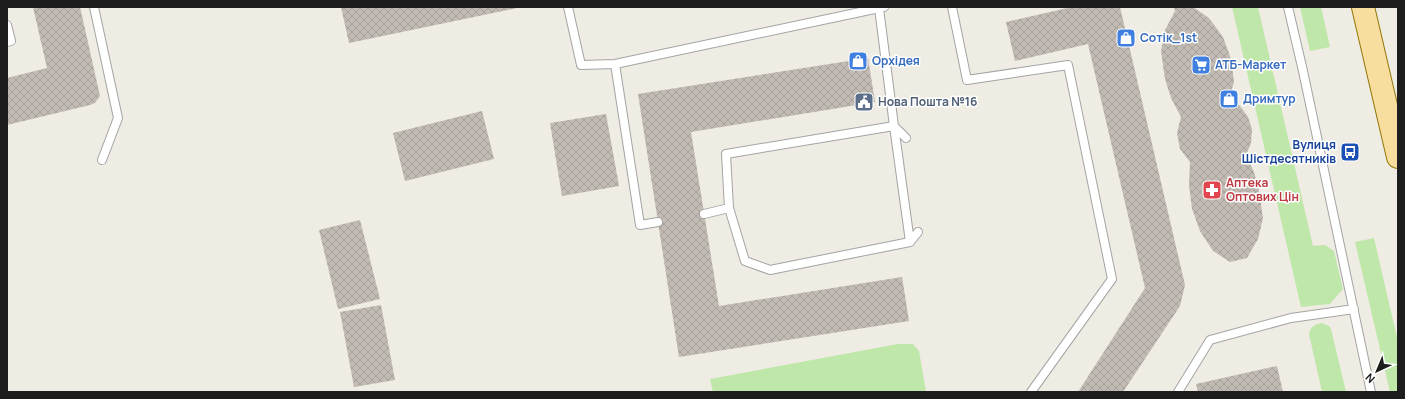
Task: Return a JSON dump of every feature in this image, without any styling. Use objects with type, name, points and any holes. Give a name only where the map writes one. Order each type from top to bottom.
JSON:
[{"type":"main road","points":[[1363,7],[1398,157]]},
{"type":"lane","points":[[94,7],[118,118],[102,160]]},
{"type":"lane","points":[[568,7],[581,65],[615,64],[882,8],[894,126],[910,242]]},
{"type":"lane","points":[[952,7],[967,80],[1068,65],[1111,271],[1112,279],[1031,392]]},
{"type":"lane","points":[[1288,7],[1372,392]]},
{"type":"lane","points":[[7,25],[11,41],[7,42]]},
{"type":"lane","points":[[615,64],[640,225],[658,222]]},
{"type":"lane","points":[[894,126],[906,138]]},
{"type":"lane","points":[[894,126],[726,154],[729,208],[745,261],[770,270],[910,242],[918,232]]},
{"type":"lane","points":[[704,214],[729,208]]},
{"type":"lane","points":[[1178,392],[1210,340],[1291,318],[1354,309]]},
{"type":"green space","points":[[1232,7],[1258,7],[1313,246],[1325,245],[1334,251],[1343,289],[1330,304],[1301,307]]},
{"type":"green space","points":[[1300,7],[1321,7],[1330,47],[1310,51]]},
{"type":"green space","points":[[1374,238],[1398,342],[1398,392],[1390,392],[1355,242]]},
{"type":"green space","points":[[1322,323],[1329,326],[1331,329],[1346,392],[1322,392],[1309,334],[1310,329],[1313,326]]},
{"type":"green space","points":[[898,344],[913,344],[919,351],[926,392],[713,392],[710,379]]},
{"type":"building","points":[[33,7],[80,7],[100,96],[95,103],[90,105],[7,125],[7,78],[47,68]]},
{"type":"building","points":[[341,7],[517,7],[517,8],[349,43]]},
{"type":"building","points":[[1072,7],[1120,7],[1185,285],[1180,306],[1123,392],[1078,392],[1145,288],[1088,44],[1015,61],[1006,22]]},
{"type":"building","points":[[1174,7],[1193,7],[1209,18],[1223,37],[1231,59],[1234,82],[1229,99],[1240,106],[1248,117],[1252,129],[1251,143],[1246,155],[1254,172],[1259,191],[1263,218],[1258,239],[1247,258],[1230,262],[1213,251],[1200,231],[1192,209],[1189,185],[1190,162],[1180,149],[1177,133],[1181,117],[1171,98],[1165,79],[1161,51],[1165,30],[1175,11]]},
{"type":"building","points":[[868,58],[875,102],[691,132],[719,306],[902,277],[909,321],[679,357],[638,94]]},
{"type":"building","points":[[482,111],[494,159],[405,181],[393,133]]},
{"type":"building","points":[[606,114],[619,186],[562,196],[550,123]]},
{"type":"building","points":[[360,220],[380,299],[338,309],[319,230]]},
{"type":"building","points":[[381,305],[395,380],[354,387],[340,312]]},
{"type":"building","points":[[1277,366],[1283,392],[1198,392],[1196,384]]},
{"type":"place","name":"Сотік_1st","points":[[1126,38]]},
{"type":"place","name":"Орхідея","points":[[858,61]]},
{"type":"place","name":"АТБ-Маркет","points":[[1201,65]]},
{"type":"place","name":"Дримтур","points":[[1229,99]]},
{"type":"place","name":"Нова Пошта №16","points":[[864,102]]},
{"type":"place","name":"Вулиця Шістдесятників","points":[[1350,152]]},
{"type":"place","name":"Аптека Оптових Цін","points":[[1212,190]]}]
